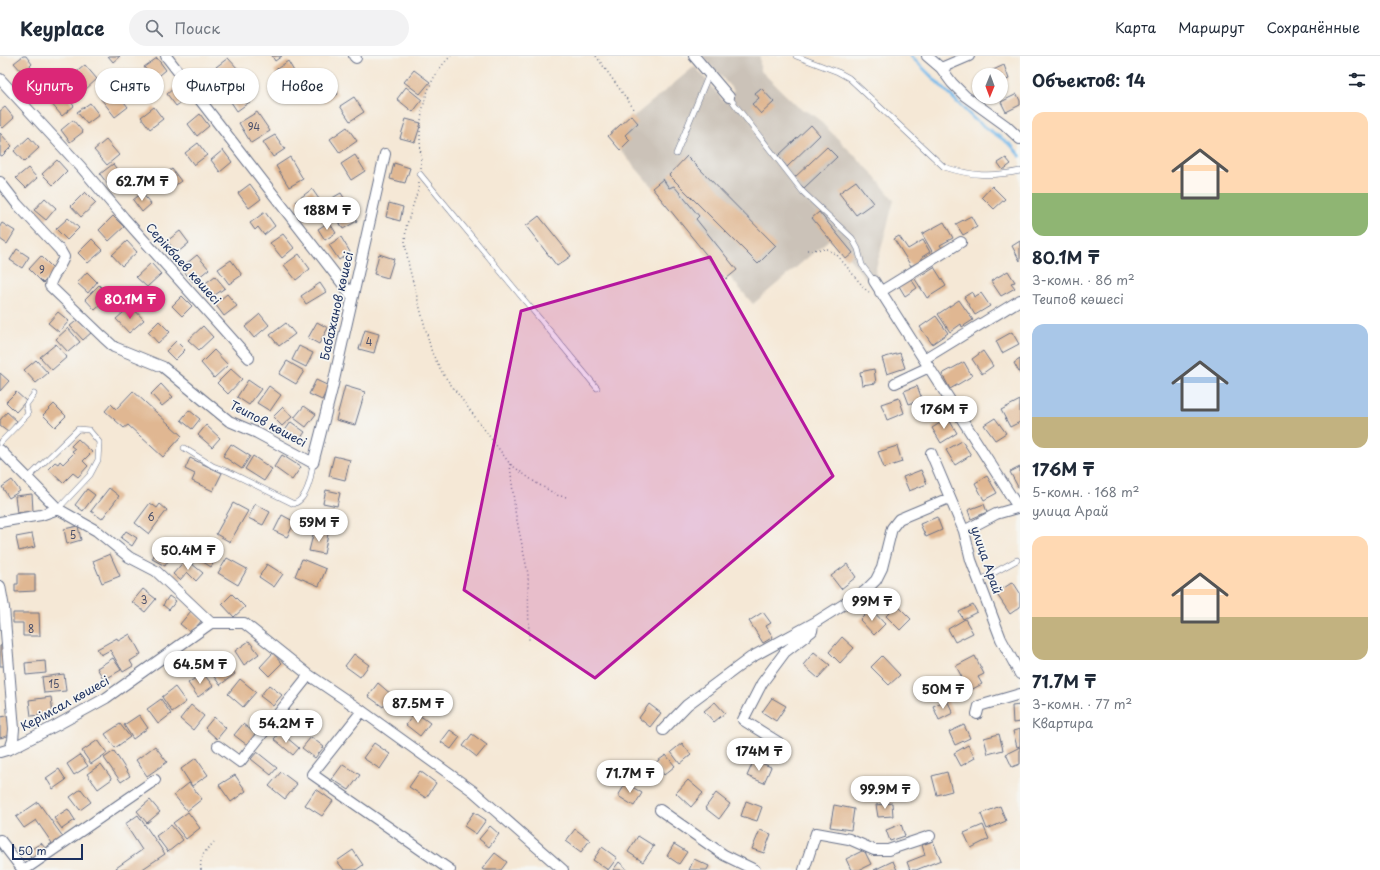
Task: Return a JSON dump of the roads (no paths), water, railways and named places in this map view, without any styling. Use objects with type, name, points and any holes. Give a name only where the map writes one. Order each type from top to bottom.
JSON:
[{"type":"street","points":[[166,56],[352,296]]},
{"type":"street","points":[[694,56],[729,97]]},
{"type":"street","points":[[926,56],[941,68],[965,96],[1005,125],[1020,139]]},
{"type":"street","points":[[941,68],[969,56]]},
{"type":"street","name":"Серікбаев көшесі","points":[[0,79],[81,167],[124,218],[249,358]]},
{"type":"street","name":"Бабажанов көшесі","points":[[313,463],[330,397],[385,154]]},
{"type":"street","name":"Теипов көшесі","points":[[0,182],[17,204],[60,250],[64,257],[61,265],[50,281],[50,286],[102,337],[114,347],[163,367],[229,421],[257,433],[313,463]]},
{"type":"street","points":[[880,292],[962,242]]},
{"type":"street","points":[[874,281],[1019,507],[996,514],[964,531]]},
{"type":"street","points":[[895,383],[1020,300]]},
{"type":"street","points":[[0,450],[58,509],[97,531],[129,557],[156,571],[211,623],[244,623],[309,676],[362,711],[473,791],[563,870]]},
{"type":"street","name":"улица Арай","points":[[930,453],[964,531],[971,560],[1001,639],[1020,674]]},
{"type":"street","points":[[663,730],[687,705],[750,658],[814,623],[866,591],[876,580],[882,568],[892,528],[898,519],[950,498]]},
{"type":"street","points":[[0,522],[41,515],[58,509]]},
{"type":"street","points":[[0,586],[4,608],[14,729],[14,740],[5,751]]},
{"type":"street","name":"Керімсал көшесі","points":[[5,751],[58,725],[106,698],[211,623]]},
{"type":"street","points":[[778,742],[743,720],[762,683],[785,652],[812,631],[814,623]]},
{"type":"street","points":[[218,746],[240,762],[309,676]]},
{"type":"street","points":[[977,714],[979,706],[1020,694]]},
{"type":"street","points":[[362,711],[312,774],[450,870]]},
{"type":"street","points":[[0,840],[23,870],[155,780]]},
{"type":"street","points":[[660,810],[724,855],[755,870]]},
{"type":"street","points":[[804,870],[816,833],[849,839],[874,850],[888,850],[930,836]]},
{"type":"lane","points":[[796,56],[838,72],[849,78],[944,167],[964,173],[984,175],[1004,174],[1020,171]]},
{"type":"lane","points":[[676,154],[709,74]]},
{"type":"lane","points":[[729,97],[803,192],[852,238],[858,249],[862,265],[874,281]]},
{"type":"lane","points":[[420,174],[597,388]]},
{"type":"lane","points":[[0,443],[28,414],[26,405],[34,394]]},
{"type":"lane","points":[[28,478],[78,430],[88,430],[99,442],[98,460],[90,475],[58,509]]},
{"type":"lane","points":[[184,448],[213,466],[229,472],[294,504],[300,502],[304,496],[311,476],[313,463]]},
{"type":"lane","points":[[979,581],[1017,560]]},
{"type":"waterway","points":[[911,56],[975,120],[1011,145],[1020,156]]}]
